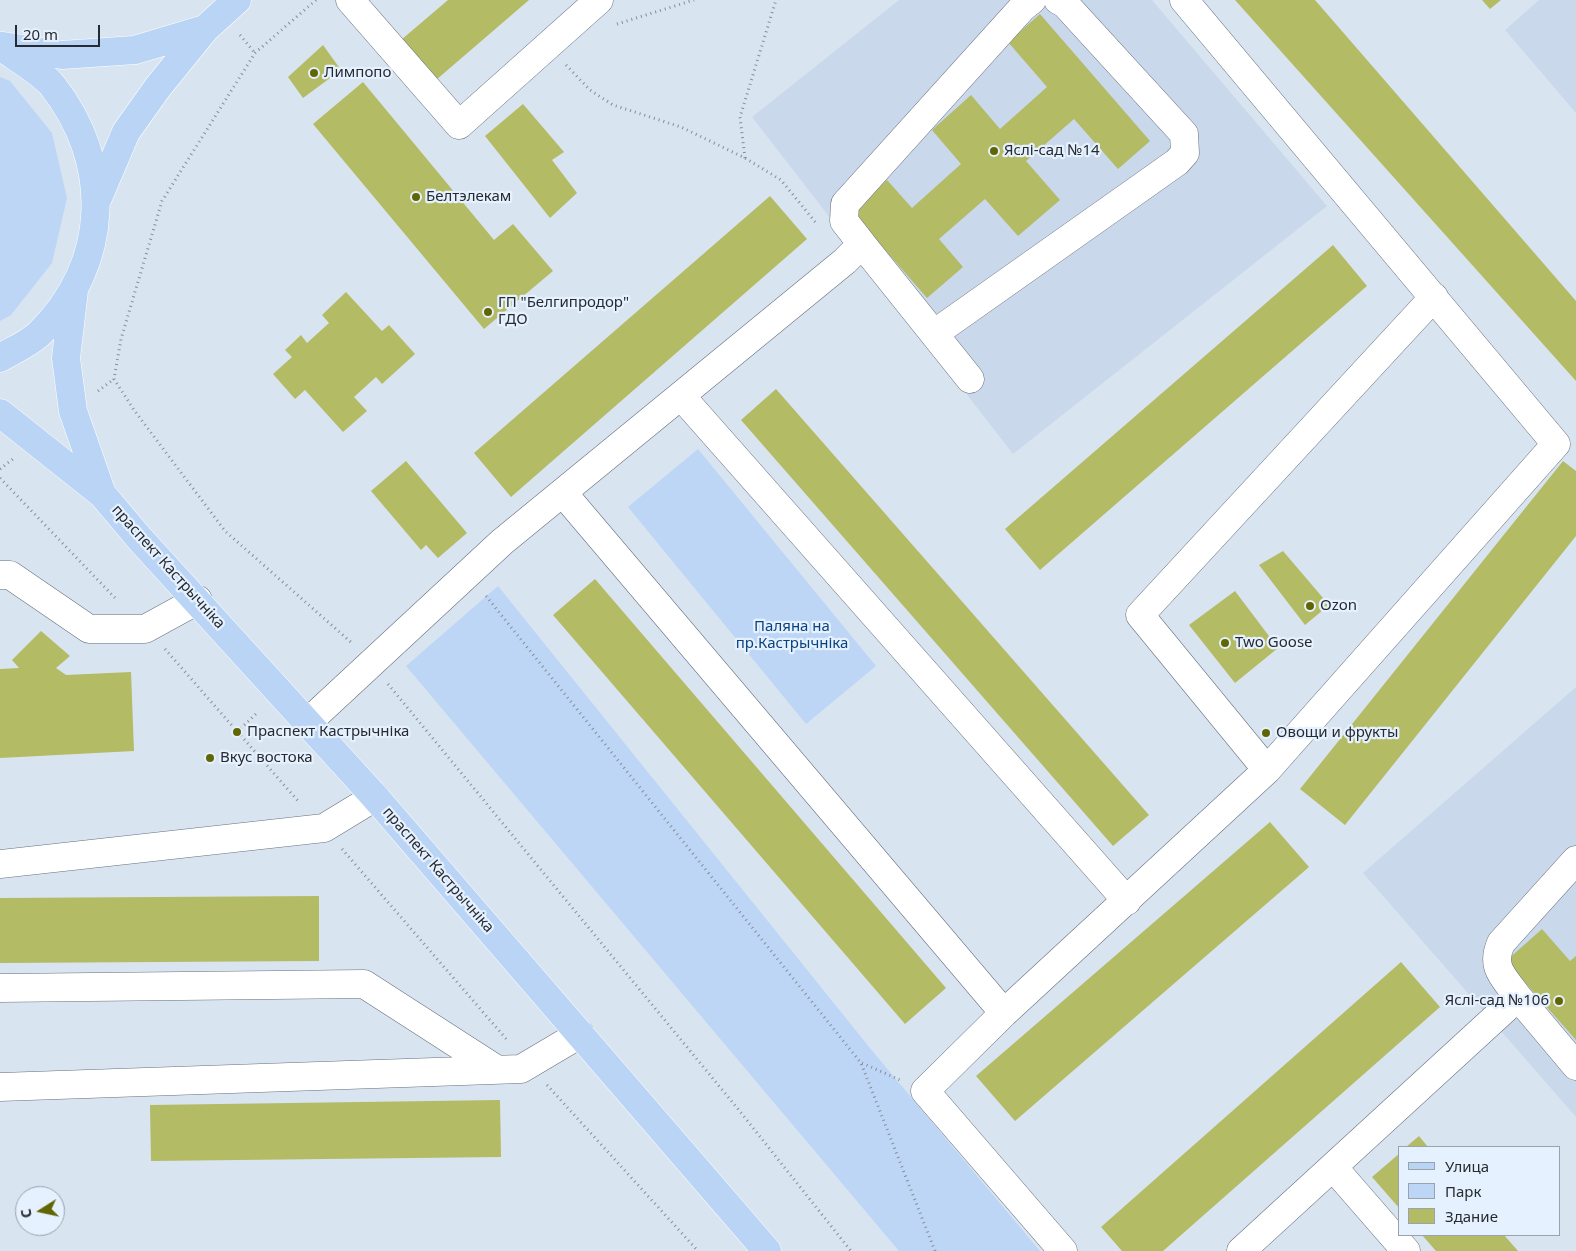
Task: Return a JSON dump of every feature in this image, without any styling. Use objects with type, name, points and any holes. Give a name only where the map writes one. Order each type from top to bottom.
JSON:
[{"type":"main road","points":[[0,358],[38,334],[74,290],[91,247],[97,200],[126,132],[158,87],[205,28],[237,0]]},
{"type":"main road","points":[[0,46],[62,56],[135,50],[205,28]]},
{"type":"main road","points":[[0,46],[51,84],[84,138],[97,200]]},
{"type":"main road","name":"праспект Кастрычніка","points":[[74,290],[66,358],[73,411],[102,494]]},
{"type":"main road","name":"праспект Кастрычніка","points":[[0,413],[102,494],[140,539],[198,600],[375,797],[767,1251]]},
{"type":"lane","points":[[350,0],[459,125],[599,0]]},
{"type":"lane","points":[[970,379],[844,221],[843,212],[845,204],[1022,8],[1032,0]]},
{"type":"lane","points":[[934,333],[1177,162],[1185,153],[1184,134],[1065,4],[1058,0]]},
{"type":"lane","points":[[1063,1251],[925,1091],[1004,1013],[1267,770],[1556,444],[1184,0]]},
{"type":"lane","points":[[307,723],[502,542],[845,261],[862,244]]},
{"type":"lane","points":[[1267,770],[1140,615],[1434,297]]},
{"type":"lane","points":[[681,396],[1127,901]]},
{"type":"lane","points":[[562,493],[1004,1013]]},
{"type":"lane","points":[[0,575],[10,575],[88,629],[144,629],[198,600]]},
{"type":"lane","points":[[0,864],[324,828],[375,797]]},
{"type":"lane","points":[[1576,860],[1501,943],[1495,956],[1497,968],[1518,998],[1576,1066]]},
{"type":"lane","points":[[0,988],[364,984],[496,1069]]},
{"type":"lane","points":[[1241,1251],[1518,998]]},
{"type":"lane","points":[[0,1087],[521,1069],[580,1034]]},
{"type":"lane","points":[[1333,1167],[1406,1251]]},
{"type":"path","points":[[612,26],[694,0]]},
{"type":"path","points":[[745,158],[740,116],[776,0]]},
{"type":"path","points":[[240,35],[255,53]]},
{"type":"path","points":[[548,46],[590,90],[613,105],[680,127],[745,158],[781,180],[818,226]]},
{"type":"path","points":[[94,395],[114,379]]},
{"type":"path","points":[[0,478],[144,629],[172,655],[268,768],[324,828],[529,1064],[698,1251]]},
{"type":"path","points":[[468,574],[862,1063],[935,1251]]},
{"type":"path","points":[[862,1063],[925,1091]]},
{"type":"shaded area","points":[[899,0],[1152,0],[1327,206],[1013,454],[752,117]]},
{"type":"shaded area","points":[[1539,0],[1576,0],[1576,113],[1505,30]]},
{"type":"shaded area","points":[[1576,687],[1576,1117],[1363,873]]},
{"type":"green space","points":[[0,77],[10,81],[52,133],[67,198],[52,263],[11,315],[0,321]]},
{"type":"green space","name":"Паляна на пр.Кастрычніка","points":[[698,449],[876,666],[806,724],[628,507]]},
{"type":"green space","points":[[498,586],[874,1053],[1040,1251],[899,1251],[406,666]]},
{"type":"building","points":[[448,0],[529,0],[436,80],[401,40]]},
{"type":"building","points":[[1235,0],[1315,0],[1576,301],[1576,381]]},
{"type":"building","points":[[1482,0],[1501,0],[1490,9]]},
{"type":"building","name":"Яслі-сад №14","points":[[1040,14],[1150,141],[1118,169],[1074,119],[1026,161],[1060,200],[1018,236],[985,199],[939,239],[963,267],[927,298],[852,212],[887,180],[912,208],[961,164],[932,130],[971,95],[1000,129],[1047,87],[1008,42]]},
{"type":"building","name":"Лимпопо","points":[[323,45],[341,70],[303,98],[288,77]]},
{"type":"building","name":"Белтэлекам","points":[[363,82],[494,240],[513,224],[553,271],[484,329],[313,124]]},
{"type":"building","points":[[523,104],[564,152],[552,160],[577,193],[550,218],[485,136]]},
{"type":"building","points":[[770,196],[807,239],[511,497],[474,453]]},
{"type":"building","points":[[1333,245],[1367,286],[1040,570],[1005,529]]},
{"type":"building","points":[[346,292],[382,331],[389,325],[415,354],[382,384],[376,377],[354,397],[367,411],[343,432],[305,390],[295,399],[273,374],[292,357],[285,350],[301,335],[307,343],[329,323],[322,315]]},
{"type":"building","points":[[776,389],[1149,815],[1113,846],[741,420]]},
{"type":"building","points":[[406,461],[467,533],[438,558],[426,545],[421,550],[371,491]]},
{"type":"building","points":[[1563,461],[1576,471],[1576,536],[1345,825],[1300,789]]},
{"type":"building","points":[[1283,551],[1329,605],[1305,625],[1259,565]]},
{"type":"building","points":[[595,579],[946,988],[905,1024],[553,615]]},
{"type":"building","points":[[1235,591],[1278,648],[1235,683],[1189,625]]},
{"type":"building","points":[[41,631],[70,656],[56,668],[66,675],[131,672],[134,751],[0,758],[0,669],[19,668],[12,660]]},
{"type":"building","points":[[1270,822],[1309,867],[1015,1121],[976,1076]]},
{"type":"building","points":[[319,896],[319,961],[0,963],[0,898]]},
{"type":"building","name":"Яслі-сад №106","points":[[1542,929],[1570,961],[1576,956],[1576,1040],[1506,961]]},
{"type":"building","points":[[1401,962],[1440,1007],[1163,1251],[1122,1251],[1101,1227]]},
{"type":"building","points":[[500,1100],[501,1157],[151,1161],[150,1105]]},
{"type":"building","points":[[1419,1136],[1427,1146],[1407,1146]]},
{"type":"building","points":[[1398,1155],[1398,1207],[1372,1177]]},
{"type":"building","points":[[1423,1236],[1505,1236],[1518,1251],[1436,1251]]},
{"type":"place","name":"Лимпопо","points":[[314,73]]},
{"type":"place","name":"Яслі-сад №14","points":[[994,151]]},
{"type":"place","name":"Белтэлекам","points":[[416,197]]},
{"type":"place","name":"ГП \"Белгипродор\" ГДО","points":[[488,312]]},
{"type":"place","name":"Ozon","points":[[1310,606]]},
{"type":"place","name":"Two Goose","points":[[1225,643]]},
{"type":"place","name":"Праспект Кастрычніка","points":[[237,732]]},
{"type":"place","name":"Овощи и фрукты","points":[[1266,733]]},
{"type":"place","name":"Вкус востока","points":[[210,758]]},
{"type":"place","name":"Яслі-сад №106","points":[[1559,1001]]}]
